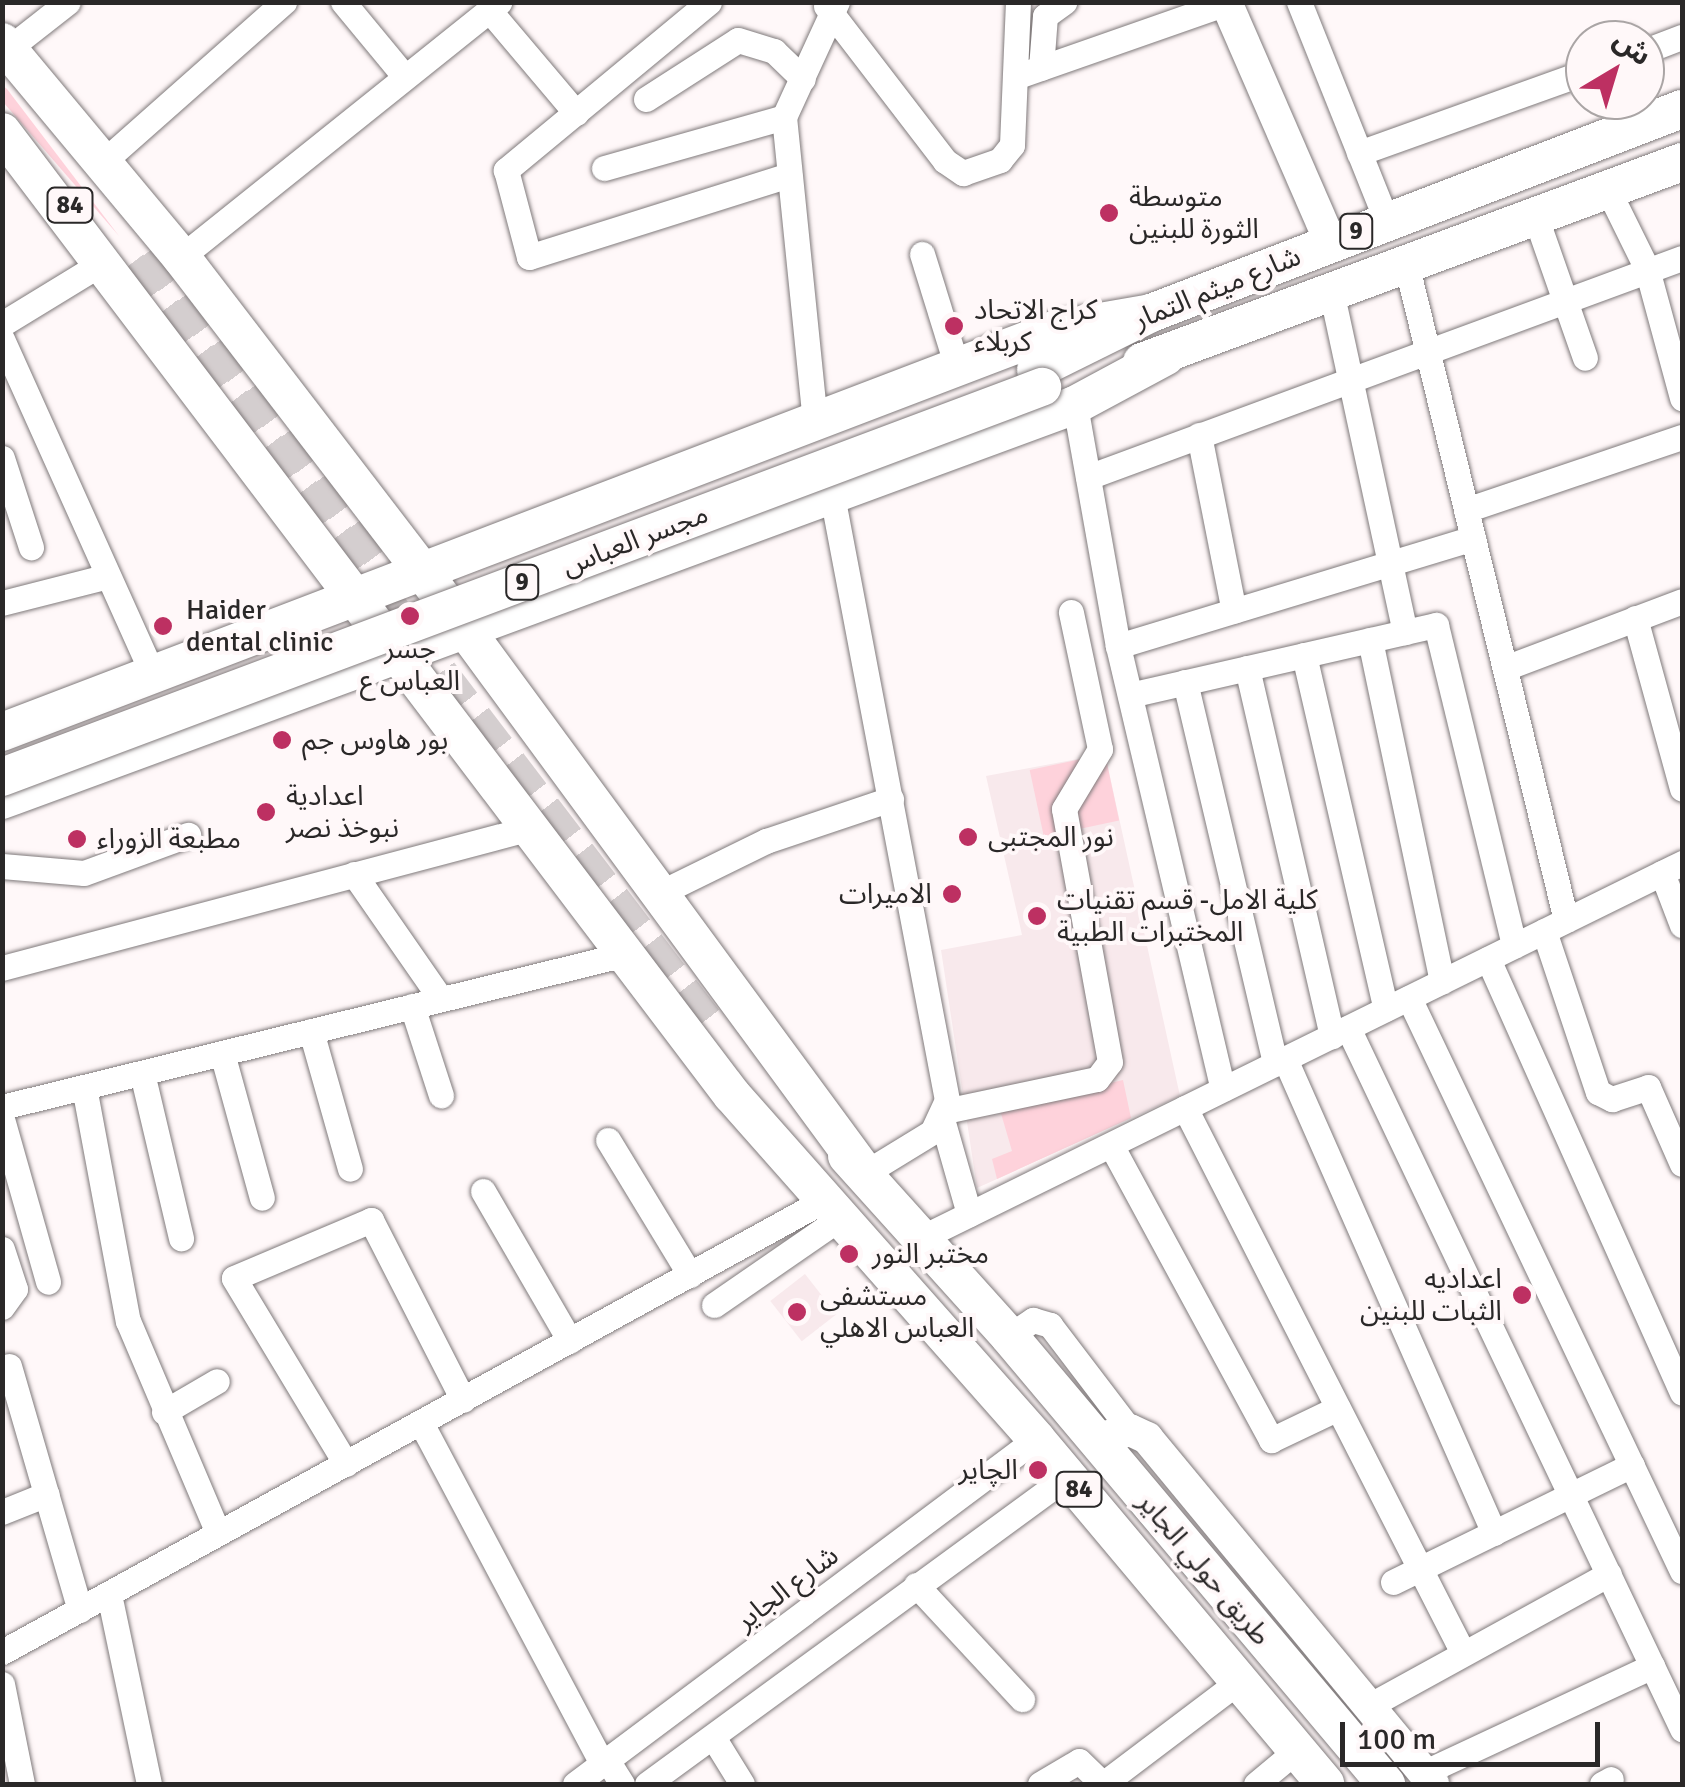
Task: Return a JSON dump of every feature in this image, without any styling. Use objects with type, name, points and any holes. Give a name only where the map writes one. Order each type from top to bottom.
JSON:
[{"type":"highway","name":"84","points":[[10,61],[58,111],[141,259]]},
{"type":"highway","name":"شارع ميثم التمار","points":[[1051,387],[1150,312],[1682,109]]},
{"type":"highway","points":[[58,111],[102,162],[141,259],[319,556],[732,1095],[836,1207]]},
{"type":"highway","name":"84","points":[[8,138],[141,259]]},
{"type":"highway","name":"شارع ميثم التمار","points":[[1051,387],[1166,356],[1682,162]]},
{"type":"highway","points":[[141,259],[377,512],[664,891],[865,1173]]},
{"type":"highway","points":[[2,732],[1054,330],[1150,312]]},
{"type":"highway","points":[[2,800],[832,494],[1051,387]]},
{"type":"highway","name":"مجسر العباس","points":[[2,757],[1051,387]]},
{"type":"highway","name":"مجسر العباس","points":[[2,777],[1051,387]]},
{"type":"highway","points":[[377,512],[441,548],[490,546]]},
{"type":"highway","points":[[314,613],[328,590],[319,556]]},
{"type":"highway","points":[[504,678],[502,636],[528,606]]},
{"type":"highway","points":[[345,674],[386,673],[430,702]]},
{"type":"highway","name":"84","points":[[836,1207],[718,1022],[865,1173]]},
{"type":"highway","name":"طريق حولي الجاير","points":[[865,1173],[1009,1336],[1113,1435],[1386,1784]]},
{"type":"highway","name":"طريق حولي الجاير","points":[[836,1207],[1068,1476],[1325,1784]]},
{"type":"main road","points":[[1227,3],[1330,241]]},
{"type":"main road","points":[[1113,1435],[1147,1438],[1428,1779]]},
{"type":"street","points":[[10,61],[68,2]]},
{"type":"street","points":[[102,162],[284,2]]},
{"type":"street","points":[[343,2],[405,77]]},
{"type":"street","points":[[708,2],[506,170],[528,257],[789,175]]},
{"type":"street","points":[[1018,2],[1030,72]]},
{"type":"street","points":[[831,6],[945,161],[963,174],[1000,160],[1012,145],[1044,16],[1064,2]]},
{"type":"street","points":[[1299,2],[1386,220]]},
{"type":"street","points":[[1030,72],[1227,3]]},
{"type":"street","points":[[2,324],[141,259],[405,77],[494,6],[576,113]]},
{"type":"street","points":[[815,422],[784,118],[831,6]]},
{"type":"street","points":[[646,99],[738,40],[774,51],[803,79]]},
{"type":"street","points":[[1359,153],[1424,119],[1565,72]]},
{"type":"street","points":[[604,168],[784,118]]},
{"type":"street","points":[[1608,190],[1646,269],[1671,306],[1682,398]]},
{"type":"street","points":[[1536,218],[1585,358]]},
{"type":"street","points":[[922,254],[957,368]]},
{"type":"street","points":[[1088,477],[1350,377],[1682,258]]},
{"type":"street","points":[[1407,268],[1505,668],[1555,926],[1598,1092],[1612,1099],[1648,1086],[1682,1164]]},
{"type":"street","points":[[1332,294],[1405,632]]},
{"type":"street","points":[[2,339],[152,675]]},
{"type":"street","points":[[1051,387],[1088,477],[1118,646],[1223,1089]]},
{"type":"street","points":[[1200,434],[1234,611]]},
{"type":"street","points":[[1466,510],[1682,437]]},
{"type":"street","points":[[2,458],[31,548]]},
{"type":"street","points":[[832,494],[944,1071],[944,1115],[969,1214]]},
{"type":"street","points":[[1118,646],[1473,538]]},
{"type":"street","points":[[2,603],[108,576]]},
{"type":"street","points":[[1505,668],[1682,600]]},
{"type":"street","points":[[865,1173],[926,1138],[944,1115],[1097,1079],[1110,1062],[1064,809],[1100,749],[1071,612]]},
{"type":"street","points":[[1636,618],[1682,789]]},
{"type":"street","points":[[1130,695],[1436,625],[1514,946]]},
{"type":"street","points":[[1370,640],[1442,982]]},
{"type":"street","points":[[1304,655],[1397,1004],[1632,1465],[1682,1572]]},
{"type":"street","points":[[1247,668],[1340,1032],[1571,1495],[1682,1729]]},
{"type":"street","points":[[1184,682],[1280,1061],[1494,1533]]},
{"type":"street","points":[[664,891],[766,841],[891,800]]},
{"type":"street","points":[[2,968],[526,829]]},
{"type":"street","points":[[2,866],[84,873],[188,836]]},
{"type":"street","points":[[922,1237],[1672,868],[1682,926]]},
{"type":"street","points":[[354,874],[441,999]]},
{"type":"street","points":[[2,1108],[622,955]]},
{"type":"street","points":[[1488,959],[1682,1392]]},
{"type":"street","points":[[412,1006],[441,1095]]},
{"type":"street","points":[[312,1031],[350,1169]]},
{"type":"street","points":[[222,1053],[262,1198]]},
{"type":"street","points":[[142,1073],[181,1238]]},
{"type":"street","points":[[84,1087],[128,1321],[218,1534]]},
{"type":"street","points":[[1185,1108],[1462,1651]]},
{"type":"street","points":[[2,1119],[48,1282]]},
{"type":"street","points":[[608,1140],[690,1274]]},
{"type":"street","points":[[1111,1144],[1271,1440],[1338,1408]]},
{"type":"street","points":[[483,1191],[570,1342]]},
{"type":"street","points":[[2,1652],[690,1274],[836,1207]]},
{"type":"street","points":[[714,1305],[836,1207]]},
{"type":"street","points":[[346,1464],[234,1278],[371,1220],[463,1400]]},
{"type":"street","points":[[2,1250],[15,1289],[2,1307]]},
{"type":"street","points":[[9,1366],[80,1610]]},
{"type":"street","points":[[164,1412],[218,1381]]},
{"type":"street","points":[[421,1423],[605,1762],[622,1784]]},
{"type":"street","name":"شارع الجاير","points":[[575,1784],[1036,1439]]},
{"type":"street","points":[[1393,1582],[1632,1465]]},
{"type":"street","points":[[648,1784],[1068,1476]]},
{"type":"street","points":[[2,1512],[46,1494]]},
{"type":"street","points":[[1367,1707],[1462,1651],[1609,1574]]},
{"type":"street","points":[[916,1585],[1022,1699]]},
{"type":"street","points":[[108,1594],[149,1784]]},
{"type":"street","points":[[1428,1779],[1652,1666]]},
{"type":"street","points":[[1040,1784],[1080,1760],[1103,1784],[1240,1681]]},
{"type":"street","points":[[2,1684],[22,1784]]},
{"type":"street","points":[[713,1737],[742,1784]]},
{"type":"street","points":[[1256,1784],[1297,1750]]},
{"type":"shaded area","points":[[3,86],[7,89],[119,236],[3,102]]},
{"type":"shaded area","points":[[1105,754],[1180,1096],[977,1188],[941,950],[1022,935],[986,776]]},
{"type":"shaded area","points":[[1105,754],[1119,821],[1044,837],[1030,770]]},
{"type":"shaded area","points":[[1123,1080],[1131,1118],[997,1179],[992,1159],[1012,1151],[1000,1110]]},
{"type":"shaded area","points":[[805,1274],[836,1314],[802,1341],[770,1301]]},
{"type":"tunnel","points":[[152,249],[404,586]]},
{"type":"tunnel","points":[[128,266],[709,1028]]},
{"type":"place","name":"متوسطة الثورة للبنين","points":[[1109,213]]},
{"type":"place","name":"كراج الاتحاد كربلاء","points":[[954,326]]},
{"type":"place","name":"جسر العباس ع","points":[[410,616]]},
{"type":"place","name":"Haider dental clinic","points":[[163,626]]},
{"type":"place","name":"بور هاوس جم","points":[[282,740]]},
{"type":"place","name":"اعدادية نبوخذ نصر","points":[[266,812]]},
{"type":"place","name":"نور المجتبى","points":[[968,837]]},
{"type":"place","name":"مطبعة الزوراء","points":[[77,839]]},
{"type":"place","name":"الاميرات","points":[[952,894]]},
{"type":"place","name":"كلية الامل- قسم تقنيات المختبرات الطبية","points":[[1037,916]]},
{"type":"place","name":"مختبر النور","points":[[849,1254]]},
{"type":"place","name":"اعداديه الثبات للبنين","points":[[1522,1295]]},
{"type":"place","name":"مستشفى العباس الاهلي","points":[[797,1312]]},
{"type":"place","name":"الچاير","points":[[1038,1470]]}]
